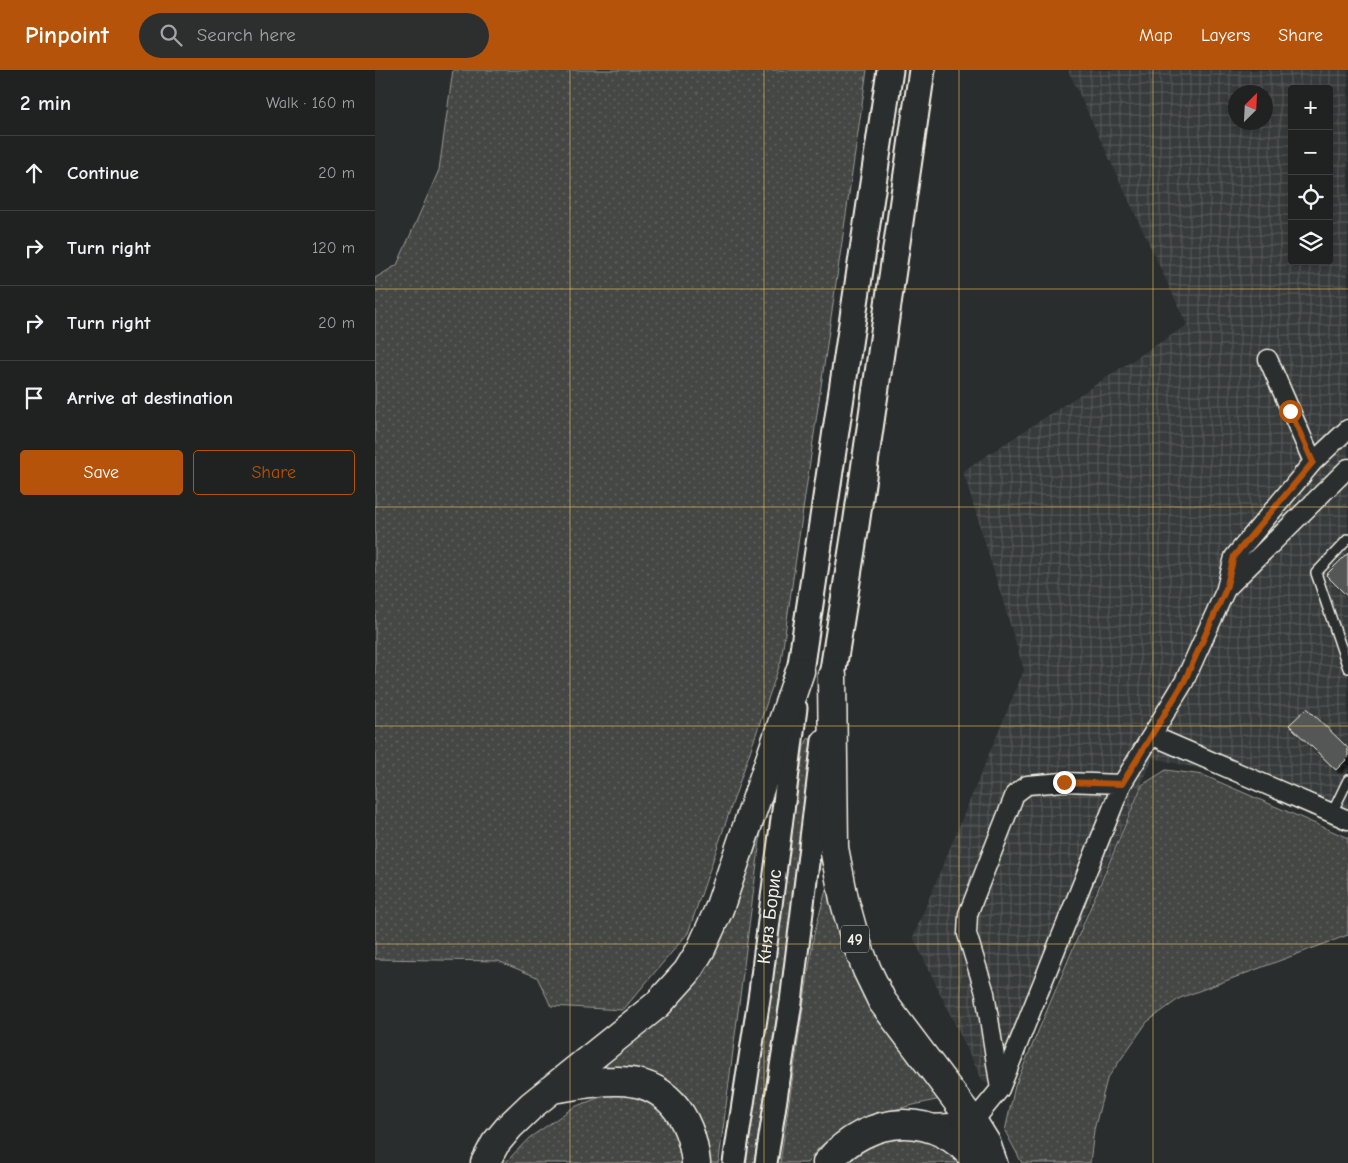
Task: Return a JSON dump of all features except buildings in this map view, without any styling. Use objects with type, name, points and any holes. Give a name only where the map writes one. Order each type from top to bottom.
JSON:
[{"type":"main road","points":[[485,1163],[495,1144],[510,1126],[658,1004],[687,972],[701,949],[719,909],[800,671],[890,70]]},
{"type":"main road","name":"49","points":[[922,70],[859,505],[832,676],[834,848],[844,899],[855,939],[882,1001],[973,1122],[985,1143],[993,1163]]},
{"type":"main road","points":[[553,1089],[614,1080],[639,1082],[665,1095],[683,1115],[694,1147],[696,1163]]},
{"type":"main road","points":[[827,1163],[837,1152],[865,1132],[890,1124],[920,1124],[949,1136],[972,1155],[978,1163]]},
{"type":"street","points":[[1267,359],[1313,462]]},
{"type":"street","points":[[920,1124],[973,1122],[1000,1089],[1122,784],[1153,736],[1184,682],[1226,589],[1234,556],[1313,462],[1348,429]]},
{"type":"street","points":[[1226,589],[1348,468]]},
{"type":"street","name":"Княз Борис","points":[[734,1163],[760,992],[800,671]]},
{"type":"street","name":"Княз Борис","points":[[766,1163],[791,1002],[807,858],[832,676]]},
{"type":"street","points":[[1153,736],[1340,816]]},
{"type":"street","points":[[1000,1089],[985,993],[967,934],[968,914],[1015,794],[1027,785],[1064,782],[1122,784]]},
{"type":"lane","points":[[1348,539],[1316,573],[1348,668]]},
{"type":"lane","points":[[1340,816],[1348,780]]},
{"type":"shaded area","points":[[453,70],[867,70],[781,661],[688,933],[623,1010],[551,1006],[537,977],[498,961],[375,959],[375,278],[397,265],[439,170]]},
{"type":"shaded area","points":[[1068,70],[1348,70],[1348,833],[1209,771],[1153,758],[1008,1092],[982,1080],[913,937],[1024,670],[963,471],[1187,325]]},
{"type":"shaded area","points":[[809,737],[812,744],[789,935],[754,1163],[746,1163],[804,746]]},
{"type":"shaded area","points":[[1166,770],[1203,775],[1348,838],[1348,935],[1180,998],[1147,1022],[1107,1079],[1094,1130],[1090,1163],[1022,1163],[1005,1131],[1015,1086],[1142,785]]},
{"type":"shaded area","points":[[763,817],[719,1160],[718,1163],[708,1163],[704,1127],[685,1094],[664,1080],[642,1070],[618,1068],[591,1073],[644,1032]]},
{"type":"shaded area","points":[[830,875],[893,1037],[940,1099],[877,1114],[862,1120],[835,1135],[822,1145],[807,1163],[780,1163],[814,934]]},
{"type":"shaded area","points":[[631,1092],[647,1098],[668,1117],[684,1146],[683,1163],[505,1163],[529,1138],[574,1107],[609,1094]]},
{"type":"shaded area","points":[[890,1135],[931,1139],[964,1163],[839,1163],[855,1149]]},
{"type":"route","points":[[1064,782],[1122,784],[1153,736],[1184,682],[1226,589],[1234,556],[1313,462],[1290,411]]}]
